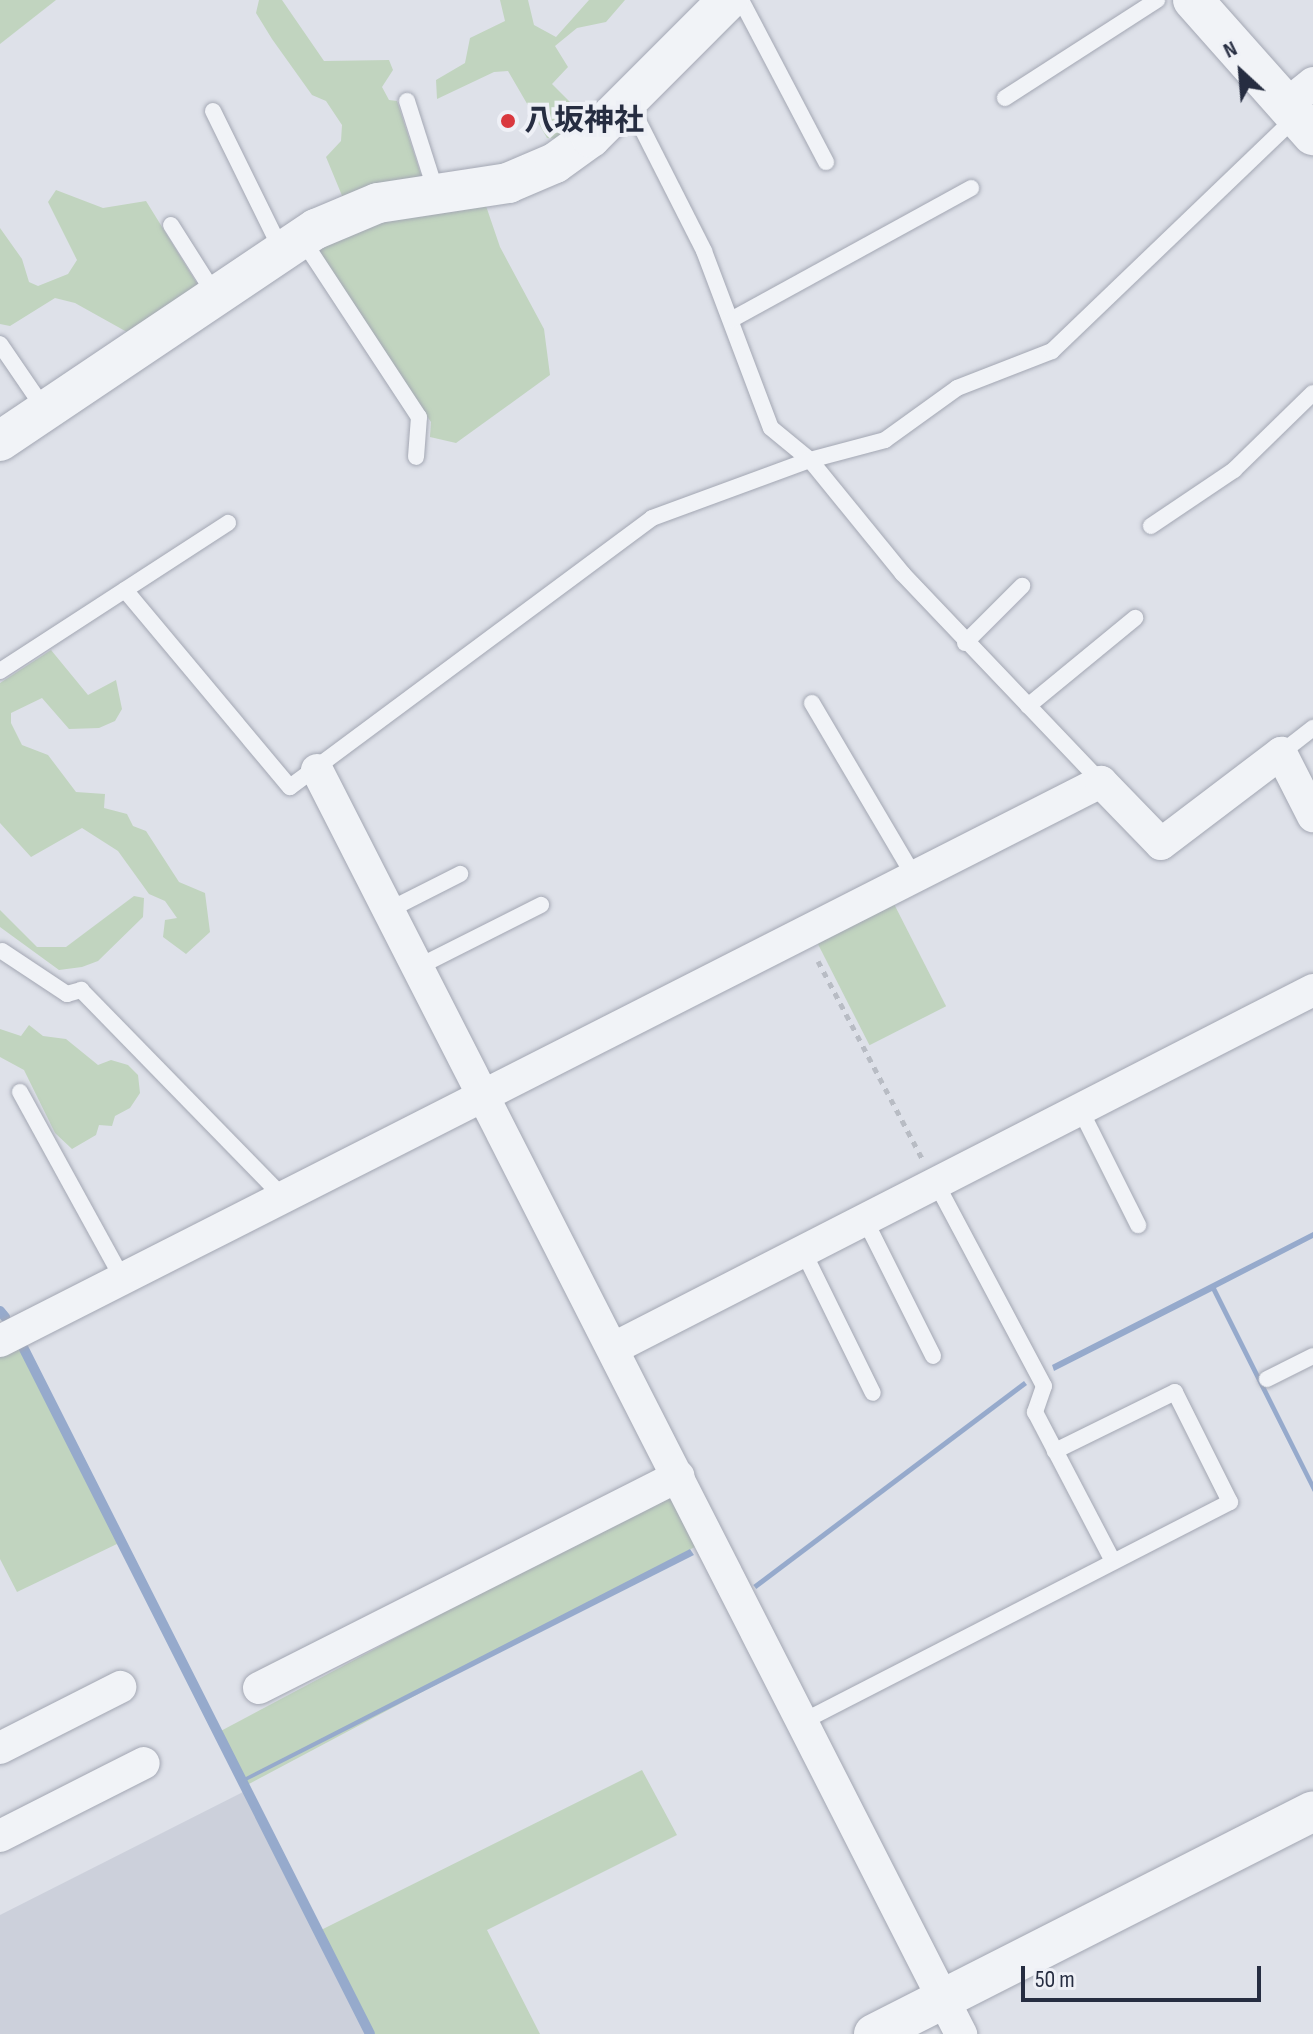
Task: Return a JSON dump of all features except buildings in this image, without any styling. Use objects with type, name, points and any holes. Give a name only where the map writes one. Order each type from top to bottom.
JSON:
[{"type":"street","points":[[0,441],[291,243],[378,203],[532,175],[574,151],[728,0]]},
{"type":"street","points":[[1193,0],[1302,110]]},
{"type":"street","points":[[0,1341],[124,1281],[1101,782],[1161,844],[1281,753],[1313,816]]},
{"type":"street","points":[[317,770],[961,2034]]},
{"type":"street","points":[[614,1348],[1313,990]]},
{"type":"street","points":[[259,1688],[679,1476]]},
{"type":"street","points":[[0,1748],[120,1687]]},
{"type":"street","points":[[0,1836],[144,1763]]},
{"type":"street","points":[[874,2034],[1313,1811]]},
{"type":"lane","points":[[741,0],[826,162]]},
{"type":"lane","points":[[1005,98],[1157,0]]},
{"type":"lane","points":[[628,100],[704,251],[771,428],[810,460],[965,643],[1101,782]]},
{"type":"lane","points":[[407,101],[437,194]]},
{"type":"lane","points":[[125,590],[290,787],[317,770],[652,518],[810,460],[885,440],[957,388],[1052,351],[1302,110]]},
{"type":"lane","points":[[213,111],[291,243],[419,417],[416,457]]},
{"type":"lane","points":[[731,320],[971,188]]},
{"type":"lane","points":[[171,225],[214,293]]},
{"type":"lane","points":[[0,344],[45,410]]},
{"type":"lane","points":[[1151,526],[1234,470],[1313,393]]},
{"type":"lane","points":[[0,671],[228,523]]},
{"type":"lane","points":[[965,643],[1022,586]]},
{"type":"lane","points":[[1028,706],[1135,618]]},
{"type":"lane","points":[[812,703],[915,878]]},
{"type":"lane","points":[[1281,753],[1313,728]]},
{"type":"lane","points":[[389,910],[460,874]]},
{"type":"lane","points":[[418,967],[541,905]]},
{"type":"lane","points":[[2,951],[67,994],[81,990],[285,1199]]},
{"type":"lane","points":[[20,1092],[124,1281]]},
{"type":"lane","points":[[1080,1109],[1138,1225]]},
{"type":"lane","points":[[936,1183],[1044,1386],[1035,1412],[1113,1561]]},
{"type":"lane","points":[[865,1220],[933,1356]]},
{"type":"lane","points":[[803,1251],[873,1393]]},
{"type":"lane","points":[[1267,1379],[1313,1356]]},
{"type":"lane","points":[[804,1721],[1230,1502],[1175,1392],[1055,1451]]},
{"type":"path","points":[[804,934],[936,1183]]},
{"type":"shaded area","points":[[243,1792],[366,2034],[0,2034],[0,1915]]},
{"type":"green space","points":[[0,0],[56,0],[0,44]]},
{"type":"green space","points":[[259,0],[282,0],[324,61],[389,60],[393,70],[382,87],[389,100],[397,101],[422,178],[343,198],[326,157],[341,141],[342,125],[326,101],[312,95],[272,39],[256,13]]},
{"type":"green space","points":[[500,0],[528,0],[534,25],[556,37],[589,0],[625,0],[606,22],[577,28],[555,46],[568,67],[552,84],[584,116],[559,139],[547,138],[508,71],[494,72],[437,99],[436,80],[465,63],[470,38],[505,21]]},
{"type":"green space","points":[[56,190],[103,208],[146,201],[198,285],[127,332],[75,303],[55,298],[10,326],[0,324],[0,228],[22,259],[29,282],[38,286],[68,274],[77,260],[48,202]]},
{"type":"green space","points":[[485,203],[500,247],[544,329],[550,375],[456,443],[430,437],[431,422],[316,250],[371,223]]},
{"type":"green space","points":[[51,650],[88,695],[116,680],[122,709],[115,721],[99,728],[69,729],[42,698],[11,713],[11,723],[22,745],[48,755],[76,792],[105,794],[104,808],[127,814],[133,826],[146,831],[179,882],[205,893],[210,932],[186,954],[163,937],[165,920],[177,918],[165,901],[149,894],[118,851],[82,828],[31,857],[0,823],[0,683]]},
{"type":"green space","points":[[134,896],[144,898],[143,917],[98,961],[82,967],[59,970],[0,927],[0,910],[37,947],[66,947]]},
{"type":"green space","points":[[893,902],[946,1006],[869,1045],[816,941]]},
{"type":"green space","points":[[29,1025],[43,1036],[66,1039],[98,1065],[111,1060],[128,1065],[138,1075],[140,1093],[130,1108],[115,1116],[112,1126],[99,1125],[96,1135],[72,1149],[55,1133],[24,1070],[0,1057],[0,1029],[21,1036]]},
{"type":"green space","points":[[18,1344],[119,1543],[17,1592],[0,1559],[0,1353]]},
{"type":"green space","points":[[674,1490],[702,1543],[247,1785],[218,1732]]},
{"type":"green space","points":[[642,1770],[677,1835],[487,1930],[540,2034],[372,2034],[319,1931]]},
{"type":"water","points":[[1313,1232],[1313,1238],[1216,1288],[1313,1482],[1313,1492],[1212,1291],[1054,1371],[1052,1365]]},
{"type":"water","points":[[1024,1381],[1027,1385],[756,1589],[753,1585]]},
{"type":"water","points":[[690,1549],[694,1555],[244,1782],[242,1779]]},
{"type":"waterway","points":[[0,1311],[5,1317]]},
{"type":"waterway","points":[[24,1349],[370,2034]]},
{"type":"place","name":"八坂神社","points":[[508,121]]}]
